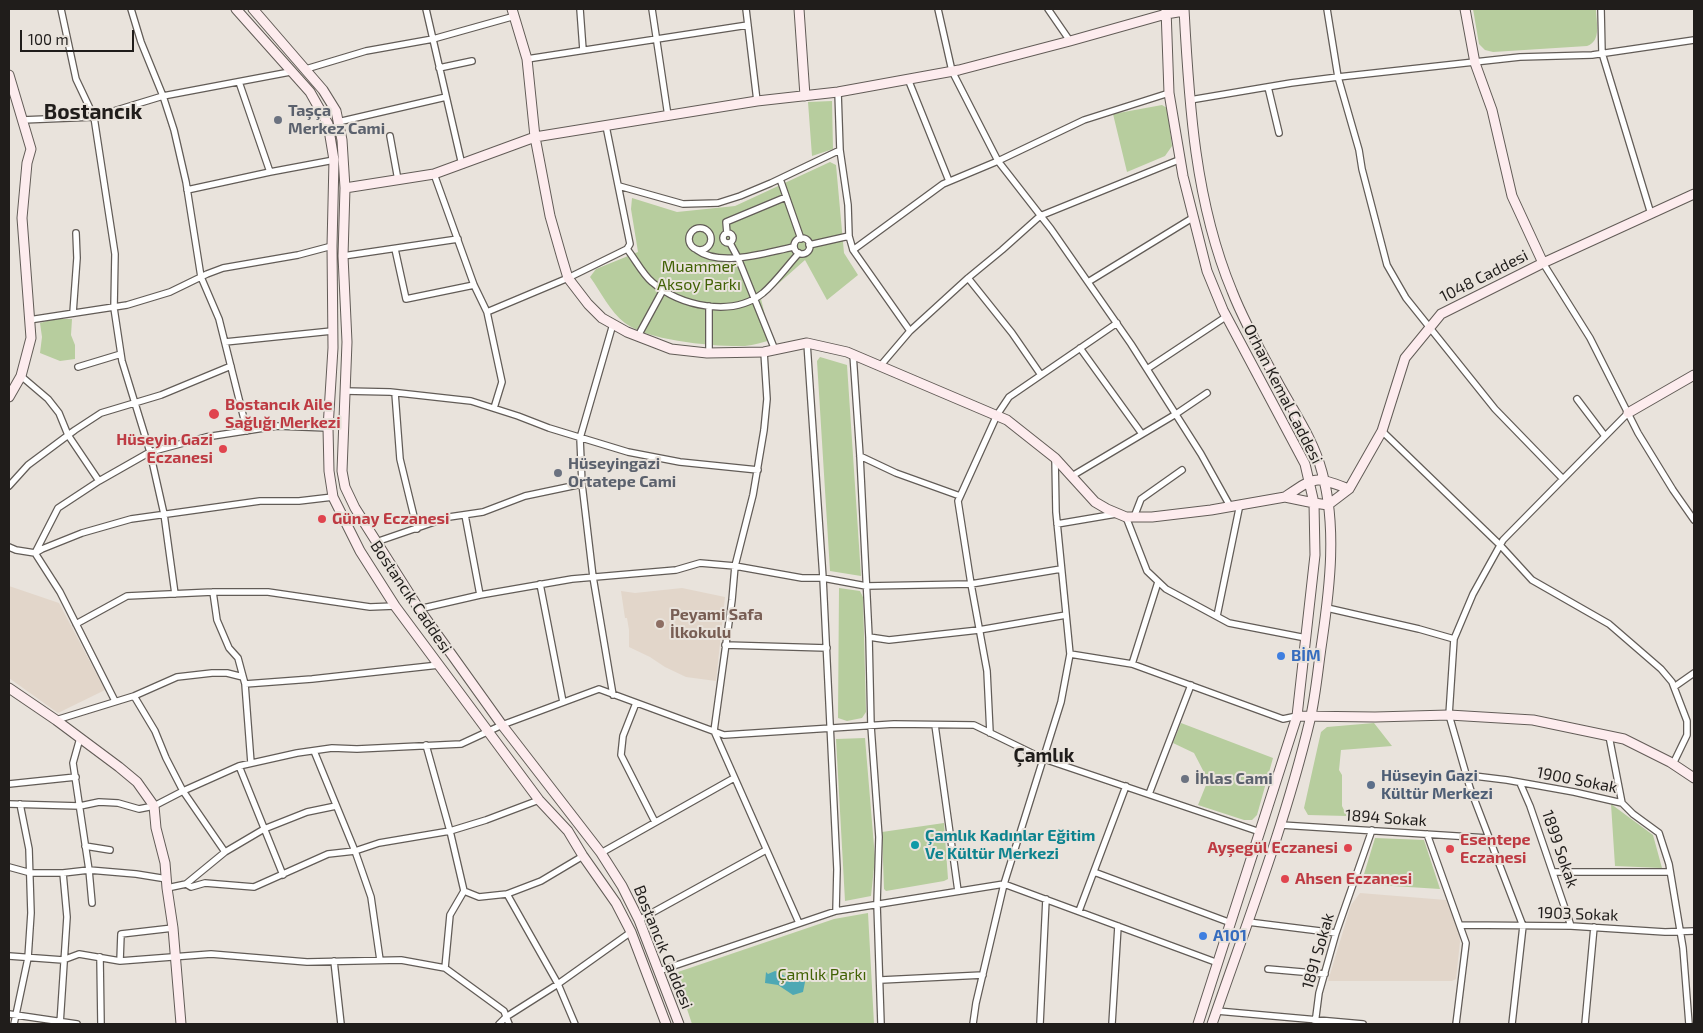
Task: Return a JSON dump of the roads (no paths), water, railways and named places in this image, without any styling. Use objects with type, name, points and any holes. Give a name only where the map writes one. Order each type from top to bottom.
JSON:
[{"type":"main road","name":"Bostancık Caddesi","points":[[236,9],[290,72],[310,92],[328,124],[334,160],[332,246],[333,348],[328,428],[329,471],[334,497],[360,550],[395,606],[539,800],[568,831],[583,856],[616,902],[631,932],[666,1024]]},
{"type":"main road","name":"Bostancık Caddesi","points":[[254,9],[323,90],[336,111],[342,140],[345,188],[343,256],[347,342],[342,471],[345,487],[355,508],[419,609],[502,725],[601,853],[622,886],[638,920],[679,1024]]},
{"type":"main road","points":[[799,9],[805,96]]},
{"type":"main road","points":[[1465,9],[1475,63],[1492,110],[1512,196],[1543,263]]},
{"type":"main road","points":[[345,188],[434,174],[535,137],[757,101],[838,92],[952,71],[1070,41],[1166,11],[1184,10]]},
{"type":"main road","name":"Orhan Kemal Caddesi","points":[[1184,10],[1190,100],[1196,153],[1210,224],[1231,289],[1244,318],[1309,436],[1321,504],[1330,531],[1329,591],[1311,717],[1281,825],[1212,1024]]},
{"type":"main road","name":"Orhan Kemal Caddesi","points":[[1166,11],[1170,93],[1180,159],[1207,271],[1227,316],[1305,464],[1316,480],[1321,504],[1297,716],[1198,1024]]},
{"type":"main road","points":[[514,12],[527,59],[535,137],[550,216],[568,278],[588,304],[602,318],[638,336],[671,349],[709,353],[764,352],[807,343],[853,354],[1007,420],[1055,458],[1095,502],[1107,509],[1127,516],[1152,517],[1286,497],[1321,504]]},
{"type":"main road","points":[[9,75],[31,149],[27,163],[22,218],[31,338],[21,376],[9,397]]},
{"type":"main road","name":"1048 Caddesi","points":[[1321,504],[1349,489],[1382,431],[1405,358],[1441,314],[1543,263],[1694,194]]},
{"type":"main road","points":[[1628,413],[1694,375]]},
{"type":"main road","points":[[1286,497],[1316,480],[1349,489]]},
{"type":"main road","points":[[9,688],[56,720],[138,782],[154,806],[173,928],[182,1024]]},
{"type":"main road","points":[[1297,716],[1449,715],[1533,720],[1624,739],[1673,764],[1694,778]]},
{"type":"street","points":[[61,9],[76,79],[94,117],[115,254],[114,308],[121,354],[150,452],[164,514],[175,594]]},
{"type":"street","points":[[131,9],[141,42],[163,96],[174,130],[187,190],[201,277],[225,342],[247,431]]},
{"type":"street","points":[[426,9],[462,165]]},
{"type":"street","points":[[580,9],[583,50]]},
{"type":"street","points":[[652,9],[668,116]]},
{"type":"street","points":[[746,9],[757,101]]},
{"type":"street","points":[[938,9],[952,71],[998,161],[1051,229],[1117,323],[1201,454],[1230,506]]},
{"type":"street","points":[[1048,9],[1070,41]]},
{"type":"street","points":[[1326,9],[1338,77],[1359,150],[1362,170],[1387,265],[1406,298],[1496,409],[1563,479]]},
{"type":"street","points":[[1601,9],[1602,54],[1651,214]]},
{"type":"street","points":[[306,69],[366,50],[433,39],[514,12]]},
{"type":"street","points":[[527,59],[748,24]]},
{"type":"street","points":[[1190,100],[1338,77],[1520,57],[1602,54],[1694,40]]},
{"type":"street","points":[[439,68],[472,61]]},
{"type":"street","points":[[22,120],[94,117],[163,96],[290,72]]},
{"type":"street","points":[[908,79],[949,181]]},
{"type":"street","points":[[239,82],[270,172]]},
{"type":"street","points":[[1268,87],[1279,133]]},
{"type":"street","points":[[838,92],[840,150],[848,206],[849,236],[853,250],[910,330]]},
{"type":"street","points":[[853,250],[935,189],[949,181],[998,161],[1084,120],[1170,93]]},
{"type":"street","points":[[338,122],[446,97]]},
{"type":"street","points":[[487,312],[568,278],[627,249],[630,244],[620,186],[606,126]]},
{"type":"street","points":[[390,136],[398,180]]},
{"type":"street","points":[[620,186],[683,204],[718,203],[780,179],[840,150]]},
{"type":"street","points":[[881,365],[910,330],[1040,216],[1180,159]]},
{"type":"street","points":[[187,190],[334,160]]},
{"type":"street","points":[[434,174],[474,285],[487,312],[502,382],[494,408]]},
{"type":"street","points":[[780,179],[801,239]]},
{"type":"street","points":[[775,350],[738,258],[730,242],[726,243],[723,236],[727,233],[726,222],[786,197]]},
{"type":"street","points":[[1088,282],[1194,217]]},
{"type":"street","points":[[73,314],[77,258],[76,233]]},
{"type":"street","points":[[809,245],[849,236]]},
{"type":"street","points":[[343,256],[458,239]]},
{"type":"street","points":[[794,247],[795,242],[801,239],[807,241],[809,245]]},
{"type":"street","points":[[627,249],[651,281],[662,290],[689,302],[709,306],[730,306],[762,293],[799,253],[806,252],[809,245]]},
{"type":"street","points":[[29,320],[114,308],[170,292],[207,274],[234,266],[298,255],[332,246]]},
{"type":"street","points":[[794,247],[799,253]]},
{"type":"street","points":[[697,250],[704,256],[721,259],[738,258],[794,247]]},
{"type":"street","points":[[395,249],[406,299],[474,285]]},
{"type":"street","points":[[1543,263],[1590,338],[1638,433],[1694,520]]},
{"type":"street","points":[[968,278],[1012,333],[1041,375]]},
{"type":"street","points":[[638,336],[662,290]]},
{"type":"street","points":[[709,306],[709,353]]},
{"type":"street","points":[[1147,369],[1227,316]]},
{"type":"street","points":[[990,733],[987,671],[970,584],[958,501],[997,415],[1008,397],[1117,323]]},
{"type":"street","points":[[613,324],[580,438],[582,484],[593,577],[613,695]]},
{"type":"street","points":[[225,342],[332,331]]},
{"type":"street","points":[[807,343],[827,648],[837,869],[836,911]]},
{"type":"street","points":[[1080,348],[1142,434]]},
{"type":"street","points":[[764,352],[767,399],[764,430],[758,470],[735,566],[714,731],[799,923]]},
{"type":"street","points":[[78,367],[121,354]]},
{"type":"street","points":[[853,354],[860,456],[869,637],[871,726],[878,837],[877,904],[881,1024]]},
{"type":"street","points":[[9,486],[28,465],[101,413],[161,395],[231,366]]},
{"type":"street","points":[[21,376],[48,399],[59,413],[68,435],[99,481]]},
{"type":"street","points":[[344,391],[395,393],[471,401],[580,438],[655,458],[758,470]]},
{"type":"street","points":[[395,393],[400,459],[417,529]]},
{"type":"street","points":[[1072,476],[1176,414],[1207,393]]},
{"type":"street","points":[[1577,399],[1605,436]]},
{"type":"street","points":[[1512,1024],[1523,926],[1488,838],[1466,775],[1449,715],[1454,639],[1473,594],[1503,540],[1628,413]]},
{"type":"street","points":[[35,553],[58,508],[99,481],[150,452],[206,437],[278,426],[328,428]]},
{"type":"street","points":[[1382,431],[1500,545],[1532,580],[1609,624],[1661,669],[1674,687],[1687,720],[1687,735],[1673,764]]},
{"type":"street","points":[[860,456],[896,473],[960,496]]},
{"type":"street","points":[[973,1024],[976,1003],[1004,884],[1061,702],[1070,654],[1057,524],[1055,458]]},
{"type":"street","points":[[1057,524],[1127,516],[1141,499],[1182,470]]},
{"type":"street","points":[[376,542],[449,517],[483,512],[525,496],[582,484]]},
{"type":"street","points":[[9,547],[35,553],[42,548],[82,532],[131,518],[260,501],[299,501],[334,497]]},
{"type":"street","points":[[1217,616],[1240,504]]},
{"type":"street","points":[[465,515],[480,595]]},
{"type":"street","points":[[1127,516],[1147,571],[1166,589],[1230,623],[1306,638]]},
{"type":"street","points":[[35,553],[60,592],[115,701]]},
{"type":"street","points":[[419,609],[540,584],[593,577],[676,570],[700,563],[735,566],[802,578],[823,578],[866,586],[970,584],[1061,570]]},
{"type":"street","points":[[1132,664],[1158,582]]},
{"type":"street","points":[[540,584],[563,702]]},
{"type":"street","points":[[76,624],[127,596],[213,592],[268,592],[370,607],[395,606]]},
{"type":"street","points":[[213,592],[217,620],[229,648],[238,658],[245,684],[251,763]]},
{"type":"street","points":[[1327,608],[1454,639]]},
{"type":"street","points":[[869,637],[888,640],[979,630],[1066,615]]},
{"type":"street","points":[[725,645],[827,648]]},
{"type":"street","points":[[1070,654],[1132,664],[1283,719],[1297,716]]},
{"type":"street","points":[[245,684],[312,679],[439,665]]},
{"type":"street","points":[[56,720],[134,696],[177,677],[227,672],[243,677]]},
{"type":"street","points":[[1674,687],[1694,673]]},
{"type":"street","points":[[1150,794],[1191,685]]},
{"type":"street","points":[[9,804],[80,806],[99,802],[118,803],[139,809],[154,806],[239,766],[251,763],[332,748],[357,749],[461,744],[502,725],[599,689],[724,735],[894,724],[974,725],[1044,759],[1260,832]]},
{"type":"street","points":[[134,696],[155,731],[183,791],[226,852]]},
{"type":"street","points":[[636,703],[622,736],[621,755],[656,822]]},
{"type":"street","points":[[935,725],[958,891]]},
{"type":"street","points":[[1610,736],[1622,802]]},
{"type":"street","points":[[80,738],[73,763],[89,870],[92,904]]},
{"type":"street","points":[[426,745],[450,831],[464,891],[450,915],[445,968]]},
{"type":"street","points":[[314,751],[355,851],[371,897],[380,960]]},
{"type":"street","points":[[239,766],[283,875]]},
{"type":"street","name":"1900 Sokak","points":[[1466,775],[1574,792],[1622,802],[1633,814],[1660,833],[1670,872],[1680,932],[1689,1024]]},
{"type":"street","points":[[9,784],[76,777]]},
{"type":"street","points":[[601,853],[734,778]]},
{"type":"street","name":"1899 Sokak","points":[[1520,783],[1530,806],[1571,926]]},
{"type":"street","points":[[1079,911],[1126,786]]},
{"type":"street","points":[[9,867],[31,872],[63,873],[89,870],[136,874],[167,884],[186,884],[192,887],[204,883],[254,887],[328,854],[355,851],[379,843],[450,831],[539,800]]},
{"type":"street","points":[[14,1024],[12,1015],[28,958],[31,913],[29,849],[20,804]]},
{"type":"street","points":[[186,884],[226,852],[264,830],[307,812],[336,806]]},
{"type":"street","name":"1894 Sokak","points":[[1281,825],[1488,838]]},
{"type":"street","name":"1891 Sokak","points":[[1315,1023],[1319,993],[1336,932],[1372,830]]},
{"type":"street","points":[[1427,834],[1466,942],[1456,1024]]},
{"type":"street","points":[[85,846],[110,850]]},
{"type":"street","points":[[638,920],[766,850]]},
{"type":"street","points":[[464,891],[479,897],[507,894],[541,881],[583,856]]},
{"type":"street","points":[[1094,872],[1231,923]]},
{"type":"street","points":[[1552,872],[1670,872]]},
{"type":"street","points":[[60,1024],[67,917],[63,873]]},
{"type":"street","points":[[659,971],[836,911],[1004,884],[1218,963]]},
{"type":"street","points":[[507,894],[558,984],[575,1024]]},
{"type":"street","points":[[1040,1024],[1046,899]]},
{"type":"street","points":[[1248,922],[1336,932]]},
{"type":"street","points":[[1112,1024],[1118,926]]},
{"type":"street","name":"1903 Sokak","points":[[1460,926],[1571,926],[1680,932],[1694,931]]},
{"type":"street","points":[[1585,1024],[1594,927]]},
{"type":"street","points":[[120,961],[121,934],[173,928]]},
{"type":"street","points":[[499,1024],[506,1017],[558,984],[631,932]]},
{"type":"street","points":[[9,956],[63,960],[78,954],[120,961],[211,954],[307,962],[401,960],[445,968],[504,1011],[509,1024]]},
{"type":"street","points":[[100,957],[101,1024]]},
{"type":"street","points":[[334,961],[341,1024]]},
{"type":"street","points":[[1268,969],[1325,974]]},
{"type":"street","points":[[881,980],[983,975]]},
{"type":"street","points":[[1217,1011],[1279,1021],[1363,1024]]},
{"type":"street","points":[[12,1015],[60,1024],[77,1024]]},
{"type":"water","points":[[775,971],[788,977],[796,974],[800,975],[805,982],[803,992],[793,995],[778,985],[765,983],[766,972],[768,974]]},
{"type":"place","name":"Taşça Merkez Cami","points":[[278,120]]},
{"type":"place","name":"Bostancık Aile Sağlığı Merkezi","points":[[214,414]]},
{"type":"place","name":"Hüseyin Gazi Eczanesi","points":[[223,449]]},
{"type":"place","name":"Hüseyingazi Ortatepe Cami","points":[[558,473]]},
{"type":"place","name":"Günay Eczanesi","points":[[322,519]]},
{"type":"place","name":"Peyami Safa İlkokulu","points":[[660,624]]},
{"type":"place","name":"BİM","points":[[1281,656]]},
{"type":"place","name":"İhlas Cami","points":[[1185,779]]},
{"type":"place","name":"Hüseyin Gazi Kültür Merkezi","points":[[1371,785]]},
{"type":"place","name":"Çamlık Kadınlar Eğitim Ve Kültür Merkezi","points":[[915,845]]},
{"type":"place","name":"Ayşegül Eczanesi","points":[[1348,848]]},
{"type":"place","name":"Esentepe Eczanesi","points":[[1450,849]]},
{"type":"place","name":"Ahsen Eczanesi","points":[[1285,879]]},
{"type":"place","name":"A101","points":[[1203,936]]},
{"type":"district","name":"Bostancık","points":[[93,112]]},
{"type":"district","name":"Çamlık","points":[[1044,756]]},
{"type":"park label","name":"Muammer Aksoy Parkı","points":[[699,276]]},
{"type":"park label","name":"Çamlık Parkı","points":[[822,975]]}]
